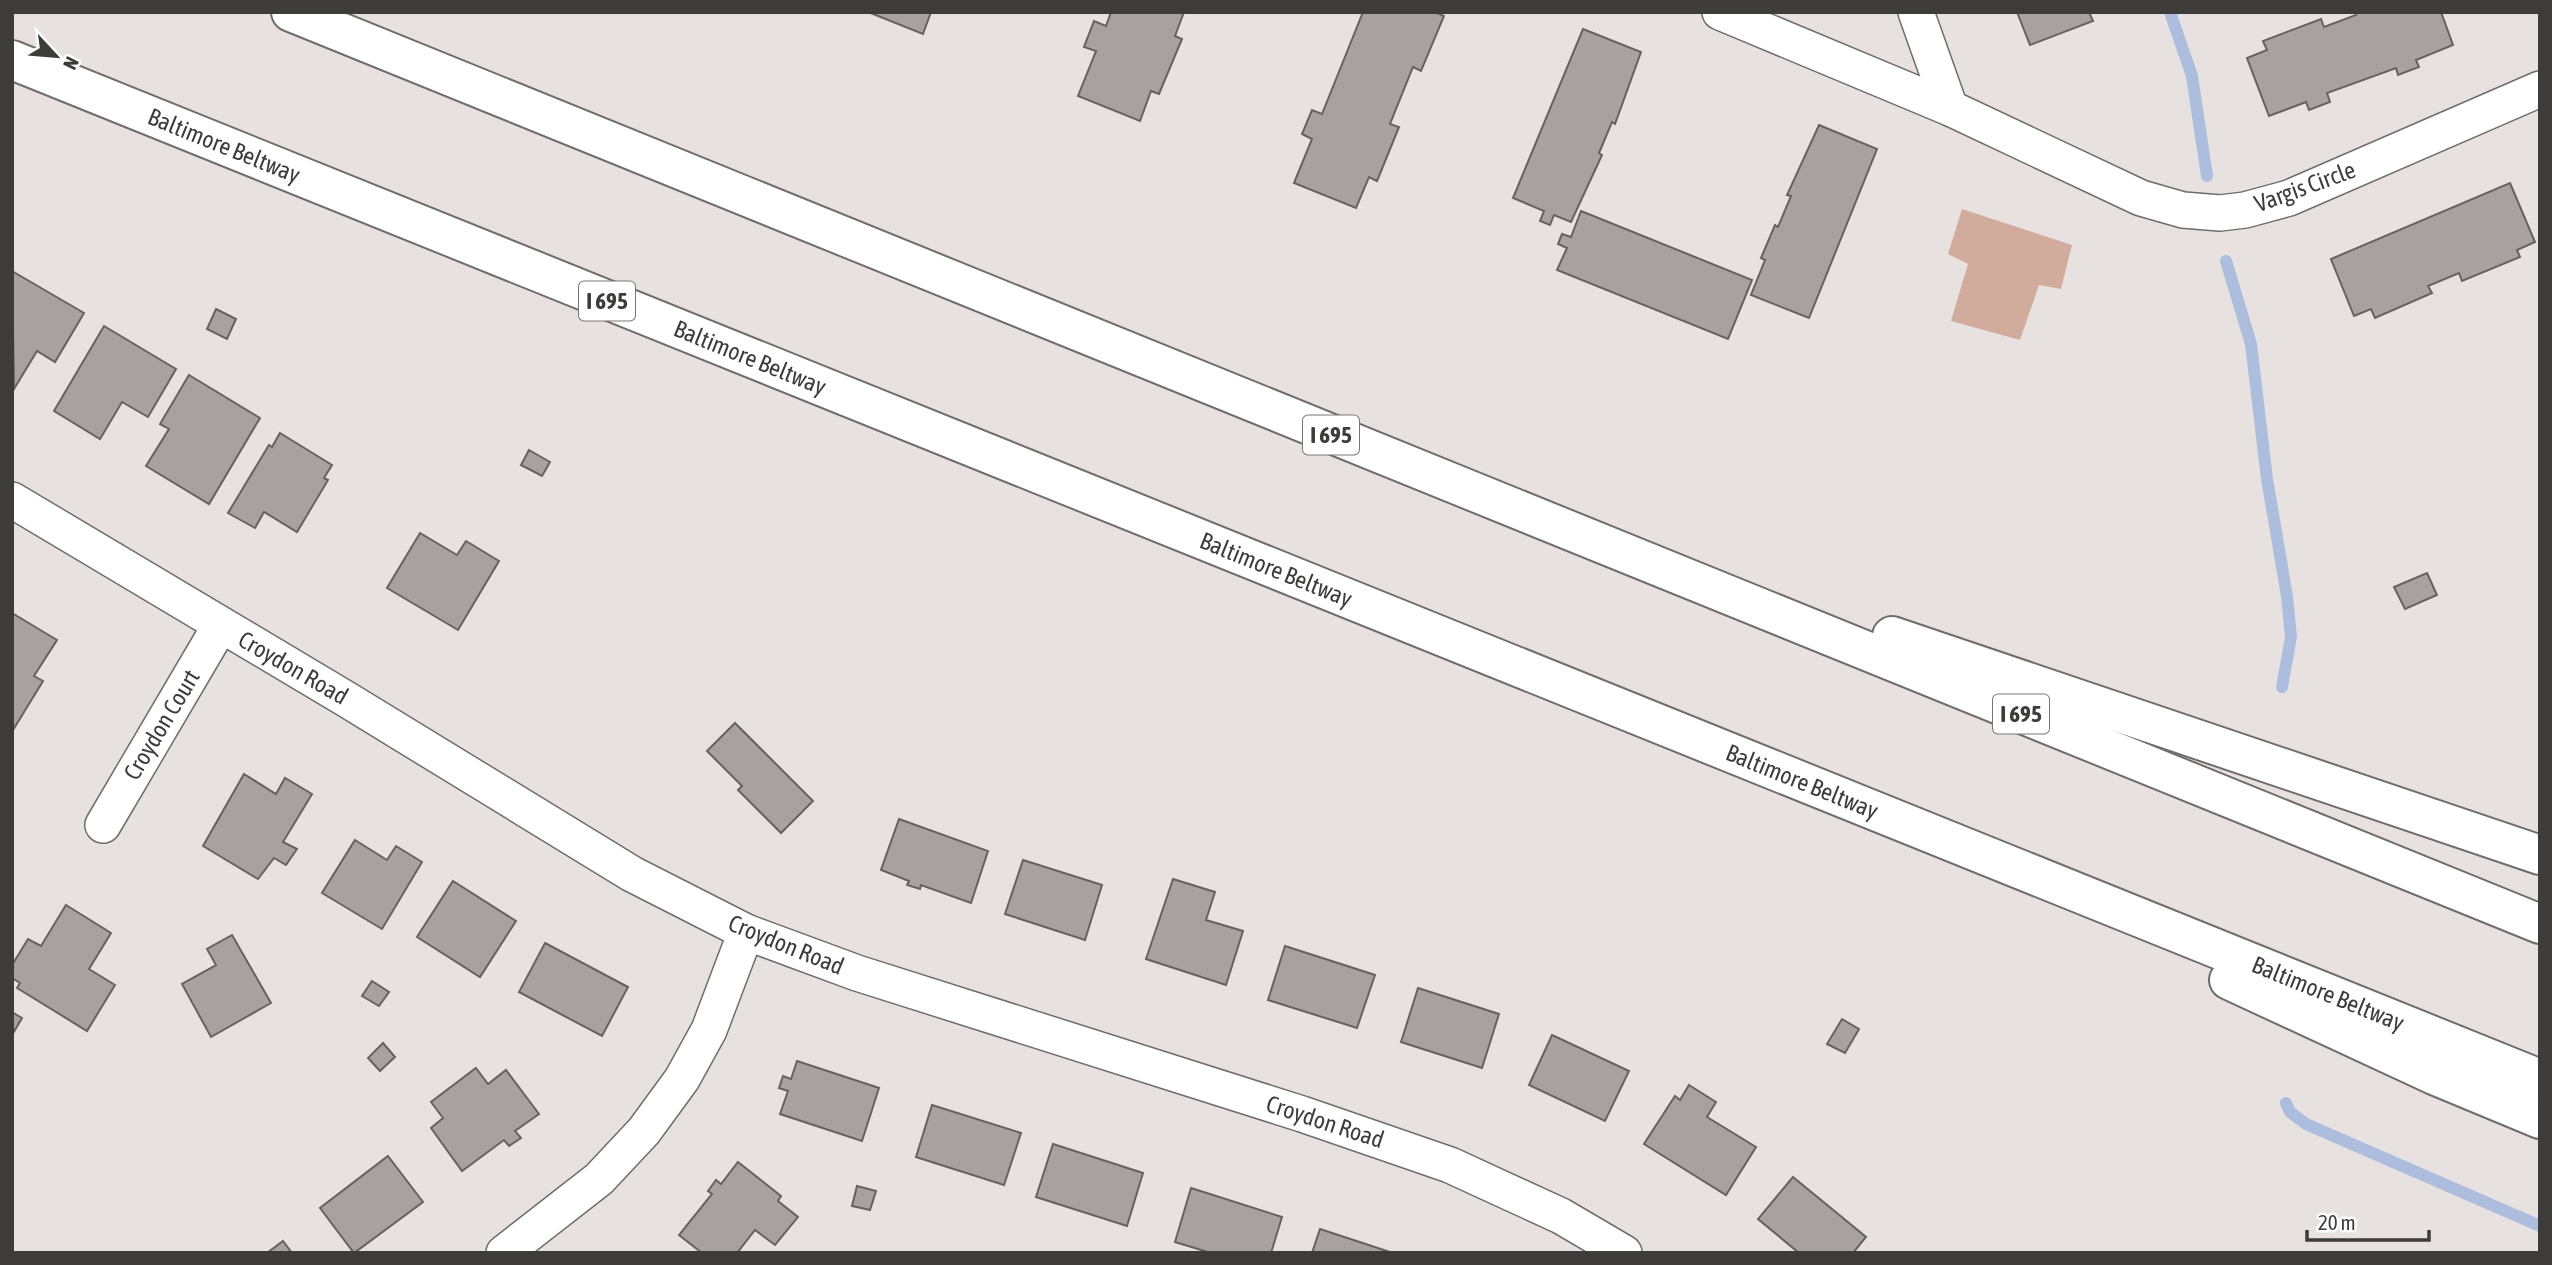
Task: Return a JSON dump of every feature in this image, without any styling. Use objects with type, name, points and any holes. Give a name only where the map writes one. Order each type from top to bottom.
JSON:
[{"type":"highway","name":"I 695","points":[[291,12],[1502,505],[2540,923]]},
{"type":"highway","name":"Baltimore Beltway","points":[[12,60],[2540,1079]]},
{"type":"highway","points":[[1502,505],[2540,855]]},
{"type":"highway","points":[[1770,769],[2434,1074],[2540,1119]]},
{"type":"highway","points":[[2434,1074],[2540,1129]]},
{"type":"street","name":"Vargis Circle","points":[[1720,12],[1950,108],[2141,198],[2183,210],[2220,213],[2245,210],[2289,198],[2540,89]]},
{"type":"street","points":[[1916,12],[1950,108]]},
{"type":"street","name":"Croydon Road","points":[[12,500],[346,699],[632,874],[746,932],[857,972],[1289,1110],[1450,1165],[1562,1216],[1623,1253]]},
{"type":"street","name":"Croydon Court","points":[[103,825],[220,626]]},
{"type":"street","points":[[504,1253],[599,1178],[644,1131],[682,1079],[709,1030],[746,932]]},
{"type":"shaded area","points":[[1962,209],[2072,245],[2061,289],[2039,285],[2020,340],[1951,321],[1968,264],[1948,254]]},
{"type":"building","points":[[868,12],[931,12],[923,34]]},
{"type":"building","points":[[1111,12],[1184,12],[1175,36],[1182,39],[1159,94],[1151,91],[1140,121],[1078,96],[1096,51],[1084,47],[1094,21],[1106,26]]},
{"type":"building","points":[[1363,12],[1435,12],[1444,16],[1421,71],[1413,67],[1390,124],[1399,127],[1377,181],[1369,177],[1356,208],[1294,183],[1312,139],[1302,134],[1312,110],[1322,114]]},
{"type":"building","points":[[2017,12],[2089,12],[2093,21],[2030,45]]},
{"type":"building","points":[[2355,12],[2441,12],[2453,45],[2416,60],[2419,67],[2398,75],[2396,68],[2327,93],[2330,102],[2309,110],[2306,102],[2269,116],[2247,58],[2267,50],[2263,41],[2321,19],[2324,27],[2356,15]]},
{"type":"building","points":[[1583,29],[1641,52],[1615,124],[1612,122],[1599,153],[1602,155],[1571,222],[1554,215],[1550,225],[1540,221],[1544,211],[1513,198]]},
{"type":"building","points":[[1819,125],[1877,149],[1809,318],[1751,295],[1765,260],[1761,258],[1775,225],[1778,227],[1791,196],[1787,195]]},
{"type":"building","points":[[2510,183],[2535,242],[2517,250],[2520,257],[2462,281],[2459,273],[2428,286],[2432,293],[2375,318],[2371,309],[2354,316],[2331,259]]},
{"type":"building","points":[[1581,211],[1752,280],[1728,339],[1557,270],[1567,248],[1558,244],[1562,234],[1571,237]]},
{"type":"building","points":[[12,271],[84,313],[55,362],[37,351],[14,389]]},
{"type":"building","points":[[216,309],[236,319],[227,339],[207,329]]},
{"type":"building","points":[[104,326],[176,369],[148,417],[122,402],[100,439],[54,411]]},
{"type":"building","points":[[189,375],[260,418],[209,504],[146,466],[169,429],[160,424]]},
{"type":"building","points":[[280,433],[332,465],[324,478],[328,480],[297,532],[264,512],[255,528],[228,513],[269,445],[272,447]]},
{"type":"building","points":[[529,450],[550,462],[542,476],[521,465]]},
{"type":"building","points":[[420,533],[457,555],[466,541],[499,561],[458,630],[387,588]]},
{"type":"building","points":[[2427,573],[2437,595],[2405,609],[2394,587]]},
{"type":"building","points":[[12,613],[57,640],[34,676],[43,681],[13,730]]},
{"type":"building","points":[[735,723],[813,801],[781,833],[738,790],[742,786],[707,751]]},
{"type":"building","points":[[244,774],[276,794],[285,778],[312,794],[283,842],[297,849],[286,865],[274,858],[258,879],[203,846]]},
{"type":"building","points":[[899,819],[988,851],[971,903],[921,885],[920,889],[907,885],[909,881],[881,870]]},
{"type":"building","points":[[355,840],[387,860],[396,846],[422,862],[382,929],[322,893]]},
{"type":"building","points":[[1023,860],[1102,885],[1085,940],[1005,914]]},
{"type":"building","points":[[1173,879],[1215,892],[1206,920],[1243,931],[1226,985],[1146,959]]},
{"type":"building","points":[[453,881],[516,921],[480,977],[417,937]]},
{"type":"building","points":[[66,905],[111,933],[89,969],[115,985],[87,1031],[17,988],[20,983],[12,978],[12,965],[28,939],[41,946]]},
{"type":"building","points":[[232,935],[271,1003],[211,1037],[182,984],[216,965],[207,949]]},
{"type":"building","points":[[545,943],[628,987],[602,1036],[519,992]]},
{"type":"building","points":[[1285,946],[1375,975],[1357,1028],[1268,1000]]},
{"type":"building","points":[[372,981],[389,992],[379,1006],[362,996]]},
{"type":"building","points":[[1418,988],[1499,1014],[1482,1068],[1401,1042]]},
{"type":"building","points":[[12,1012],[22,1018],[12,1035]]},
{"type":"building","points":[[1842,1019],[1859,1029],[1845,1053],[1827,1044]]},
{"type":"building","points":[[1552,1035],[1629,1071],[1605,1121],[1529,1085]]},
{"type":"building","points":[[383,1043],[395,1057],[380,1071],[368,1058]]},
{"type":"building","points":[[797,1061],[879,1088],[862,1141],[780,1114],[788,1091],[779,1088],[783,1076],[791,1079]]},
{"type":"building","points":[[476,1068],[488,1084],[506,1070],[539,1114],[515,1131],[521,1138],[509,1146],[504,1140],[462,1171],[431,1128],[443,1118],[431,1102]]},
{"type":"building","points":[[1689,1085],[1716,1102],[1707,1117],[1756,1147],[1726,1195],[1644,1144],[1675,1096],[1680,1100]]},
{"type":"building","points":[[932,1105],[1021,1133],[1004,1185],[916,1157]]},
{"type":"building","points":[[1053,1144],[1143,1173],[1127,1226],[1036,1197]]},
{"type":"building","points":[[388,1156],[423,1202],[354,1253],[320,1208]]},
{"type":"building","points":[[738,1162],[781,1196],[778,1201],[798,1217],[775,1245],[755,1230],[737,1253],[702,1253],[679,1235],[712,1194],[708,1191],[716,1180],[721,1184]]},
{"type":"building","points":[[1793,1177],[1866,1237],[1853,1253],[1799,1253],[1758,1219]]},
{"type":"building","points":[[857,1186],[876,1191],[870,1210],[852,1206]]},
{"type":"building","points":[[1191,1188],[1282,1217],[1271,1253],[1211,1253],[1175,1242]]},
{"type":"building","points":[[1320,1229],[1393,1253],[1312,1253]]},
{"type":"building","points":[[283,1241],[292,1253],[267,1253]]},
{"type":"waterway","points":[[2170,12],[2192,76],[2207,176]]},
{"type":"waterway","points":[[2226,261],[2251,344],[2267,479],[2287,596],[2291,637],[2282,687]]},
{"type":"waterway","points":[[2286,1103],[2290,1112],[2306,1124],[2540,1226]]}]
